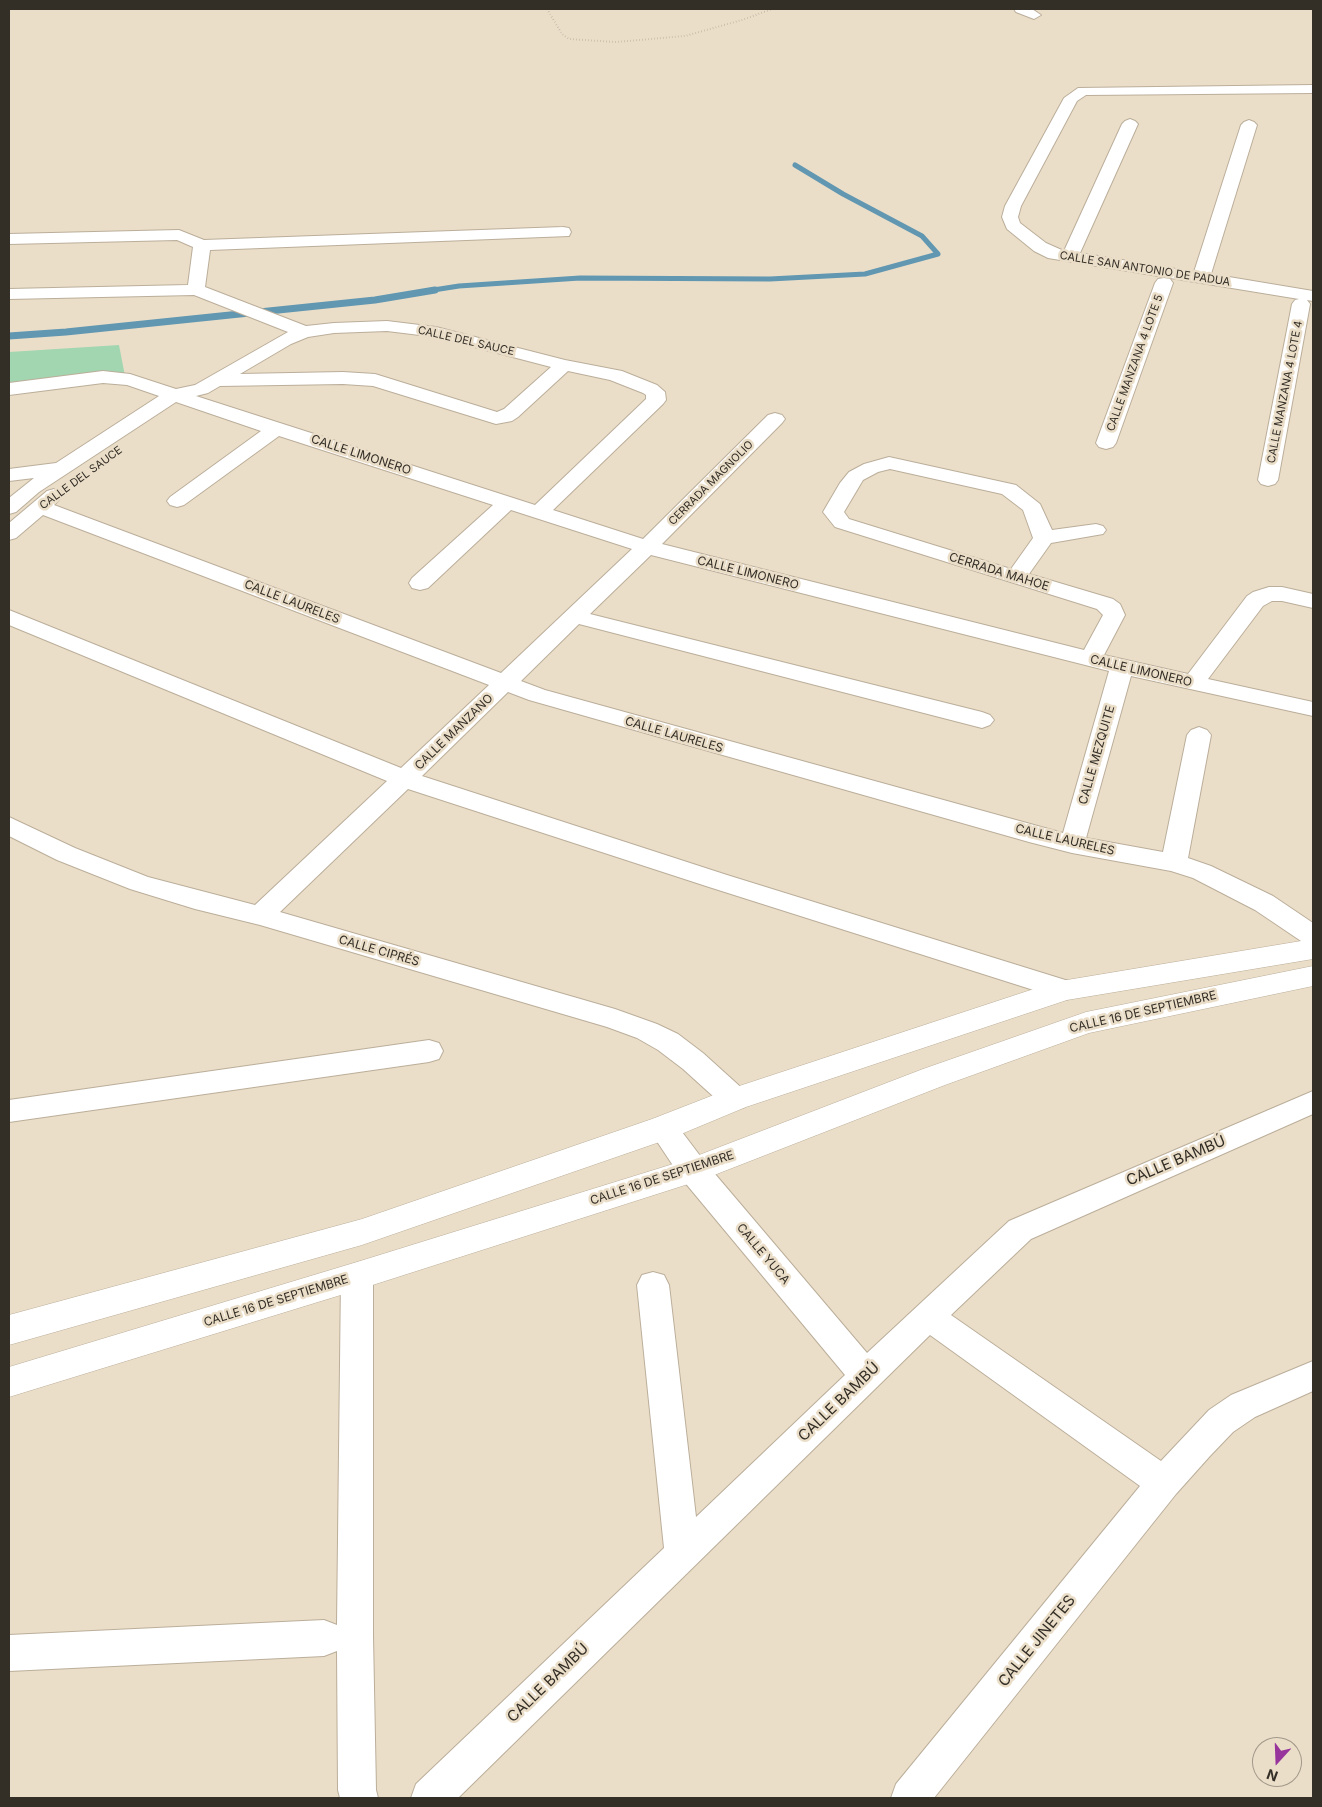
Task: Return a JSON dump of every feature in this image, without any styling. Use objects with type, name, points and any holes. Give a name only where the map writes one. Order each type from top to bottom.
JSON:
[{"type":"main road","points":[[9,1330],[362,1232],[663,1128],[735,1100],[1065,990],[1313,949]]},
{"type":"main road","name":"CALLE 16 DE SEPTIEMBRE","points":[[9,1382],[693,1170],[934,1077],[1086,1022],[1313,976]]},
{"type":"street","name":"CALLE SAN ANTONIO DE PADUA","points":[[1309,302],[1201,278],[1047,252],[1013,226],[1010,217],[1013,206],[1071,98],[1082,91],[1100,89],[1313,89]]},
{"type":"street","points":[[1070,257],[1130,124]]},
{"type":"street","points":[[1201,278],[1249,125]]},
{"type":"street","points":[[9,240],[179,235],[202,245],[563,232]]},
{"type":"street","points":[[196,290],[202,245]]},
{"type":"street","name":"CALLE SAN ANTONIO DE PADUA","points":[[1040,262],[1164,282],[1309,302]]},
{"type":"street","name":"CALLE MANZANA 4 LOTE 5","points":[[1106,444],[1164,282]]},
{"type":"street","points":[[9,294],[196,290],[304,332]]},
{"type":"street","name":"CALLE MANZANA 4 LOTE 4","points":[[1268,480],[1309,302]]},
{"type":"street","name":"CALLE DEL SAUCE","points":[[9,508],[32,488],[60,469],[285,340],[304,332],[334,328],[387,326],[436,332],[564,365],[615,375],[655,392],[656,400],[539,512]]},
{"type":"street","points":[[197,391],[343,378],[375,380],[496,418],[505,417],[511,413],[564,365]]},
{"type":"street","name":"CALLE LIMONERO","points":[[9,389],[103,377],[119,378],[152,386],[197,391],[276,429],[647,547],[1122,667],[1313,709]]},
{"type":"street","name":"CALLE DEL SAUCE","points":[[9,534],[64,487],[197,391]]},
{"type":"street","name":"CERRADA MAGNOLIO","points":[[647,547],[775,419]]},
{"type":"street","points":[[178,501],[276,429]]},
{"type":"street","name":"CERRADA MAHOE","points":[[1044,538],[1033,508],[1009,489],[897,464],[871,468],[856,476],[834,510],[834,515],[842,523],[851,527],[1105,604],[1112,609],[1114,615],[1091,659]]},
{"type":"street","points":[[9,475],[60,469]]},
{"type":"street","points":[[420,584],[508,502]]},
{"type":"street","name":"CALLE LAURELES","points":[[40,507],[537,695],[1072,844],[1174,863],[1202,872],[1264,904],[1313,936]]},
{"type":"street","points":[[1016,577],[1044,538],[1096,530]]},
{"type":"street","name":"CALLE MANZANO","points":[[260,916],[647,547]]},
{"type":"street","points":[[1193,683],[1255,601],[1269,594],[1282,594],[1313,601]]},
{"type":"street","points":[[573,616],[982,720]]},
{"type":"street","points":[[9,617],[405,778],[718,881],[1065,990]]},
{"type":"street","name":"CALLE MEZQUITE","points":[[1072,844],[1122,667]]},
{"type":"street","points":[[1174,863],[1199,735]]},
{"type":"street","name":"CALLE CIPRÉS","points":[[9,826],[66,854],[139,883],[195,900],[260,916],[647,1031],[681,1051],[735,1100]]},
{"type":"street","points":[[9,1111],[429,1051]]},
{"type":"street","name":"CALLE BAMBÚ","points":[[430,1798],[928,1316],[1020,1230],[1313,1102]]},
{"type":"street","name":"CALLE YUCA","points":[[663,1128],[693,1170],[866,1376]]},
{"type":"street","points":[[356,1276],[355,1636],[357,1790],[360,1798]]},
{"type":"street","points":[[653,1285],[682,1553]]},
{"type":"street","points":[[928,1316],[1164,1483]]},
{"type":"street","name":"CALLE JINETES","points":[[910,1798],[1164,1483],[1221,1421],[1243,1406],[1313,1376]]},
{"type":"street","points":[[9,1653],[324,1638]]},
{"type":"path","points":[[547,9],[562,34],[568,39],[615,42],[685,36],[742,20],[772,9]]},
{"type":"green space","points":[[119,345],[125,376],[9,387],[9,352]]},
{"type":"waterway","points":[[427,291],[459,286],[580,278],[770,279],[865,274],[938,254],[922,236],[843,194],[795,165]]},
{"type":"waterway","points":[[9,336],[66,332],[375,300],[435,290]]}]
